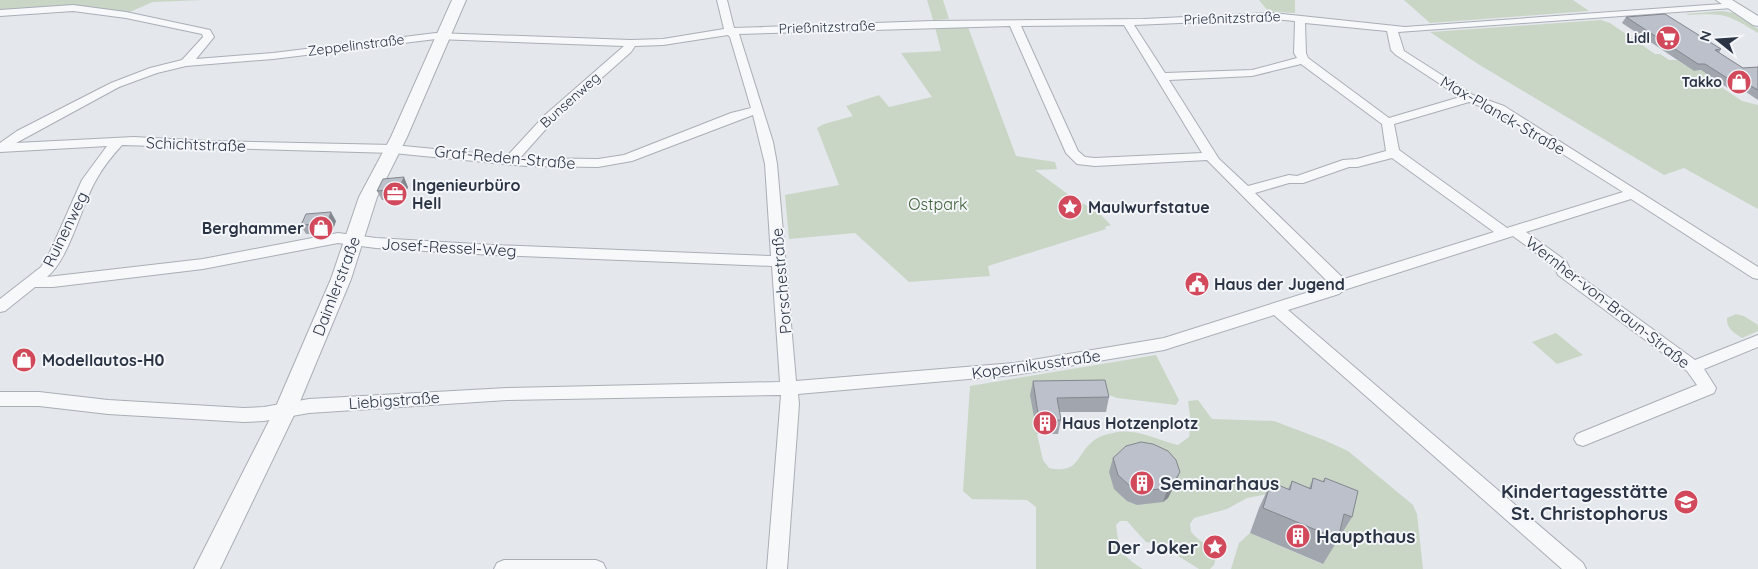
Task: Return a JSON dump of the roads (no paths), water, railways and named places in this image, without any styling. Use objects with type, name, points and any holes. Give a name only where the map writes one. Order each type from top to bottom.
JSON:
[{"type":"street","name":"Daimlerstraße","points":[[207,569],[285,411],[341,279],[368,197],[393,149],[458,0]]},
{"type":"street","name":"Porschestraße","points":[[722,0],[767,142],[771,164],[789,388],[790,423],[777,569]]},
{"type":"street","name":"Prießnitzstraße","points":[[730,30],[932,24],[1126,22],[1272,16],[1392,30],[1728,3]]},
{"type":"street","points":[[1728,3],[1758,22]]},
{"type":"street","points":[[0,13],[73,8],[126,15],[206,32],[209,37],[186,63]]},
{"type":"street","points":[[1246,191],[1290,179],[1298,180],[1325,172],[1328,168],[1348,163],[1357,163],[1394,153],[1390,146],[1390,126],[1387,122],[1303,60],[1300,53],[1300,18]]},
{"type":"street","points":[[1126,22],[1210,156],[1336,279],[1338,286]]},
{"type":"street","points":[[1014,23],[1072,153],[1077,159],[1095,162],[1210,156]]},
{"type":"street","name":"Zeppelinstraße","points":[[0,148],[21,134],[116,85],[154,70],[186,63],[273,56],[443,36],[454,38],[631,43],[663,42],[730,30]]},
{"type":"street","name":"Max-Planck-Straße","points":[[1392,30],[1398,51],[1469,98],[1500,109],[1758,274]]},
{"type":"street","name":"Bunsenweg","points":[[512,160],[537,130],[627,50],[631,43]]},
{"type":"street","points":[[1160,77],[1252,73],[1303,60]]},
{"type":"street","points":[[1387,122],[1469,98]]},
{"type":"street","name":"Graf-Reden-Straße","points":[[393,149],[566,164],[610,162],[627,158],[721,121],[757,110]]},
{"type":"street","name":"Schichtstraße","points":[[0,148],[119,141],[393,149]]},
{"type":"street","name":"Ruinenweg","points":[[0,307],[46,270],[56,255],[95,168],[119,141]]},
{"type":"street","name":"Wernher-von-Braun-Straße","points":[[1394,153],[1561,264],[1563,271],[1693,367],[1708,388],[1583,439]]},
{"type":"street","name":"Kopernikusstraße","points":[[789,388],[1014,369],[1164,344],[1334,290],[1338,286],[1628,195],[1629,191]]},
{"type":"street","name":"Josef-Ressel-Weg","points":[[32,282],[203,264],[338,238],[513,251],[779,261]]},
{"type":"street","points":[[1277,309],[1576,569]]},
{"type":"street","points":[[1693,367],[1758,340]]},
{"type":"street","name":"Liebigstraße","points":[[0,399],[39,399],[108,407],[224,414],[264,414],[309,406],[499,394],[789,388]]},
{"type":"street","points":[[504,569],[596,569]]},
{"type":"place","name":"Lidl","points":[[1668,38]]},
{"type":"place","name":"Takko","points":[[1739,82]]},
{"type":"place","name":"Ingenieurbüro Hell","points":[[395,194]]},
{"type":"place","name":"Maulwurfstatue","points":[[1070,207]]},
{"type":"place","name":"Berghammer","points":[[321,228]]},
{"type":"place","name":"Haus der Jugend","points":[[1197,284]]},
{"type":"place","name":"Modellautos-H0","points":[[24,360]]},
{"type":"place","name":"Haus Hotzenplotz","points":[[1045,423]]},
{"type":"place","name":"Seminarhaus","points":[[1142,483]]},
{"type":"place","name":"Kindertagesstätte St. Christophorus","points":[[1686,502]]},
{"type":"place","name":"Haupthaus","points":[[1298,536]]},
{"type":"place","name":"Der Joker","points":[[1215,547]]},
{"type":"park label","name":"Ostpark","points":[[938,204]]}]
